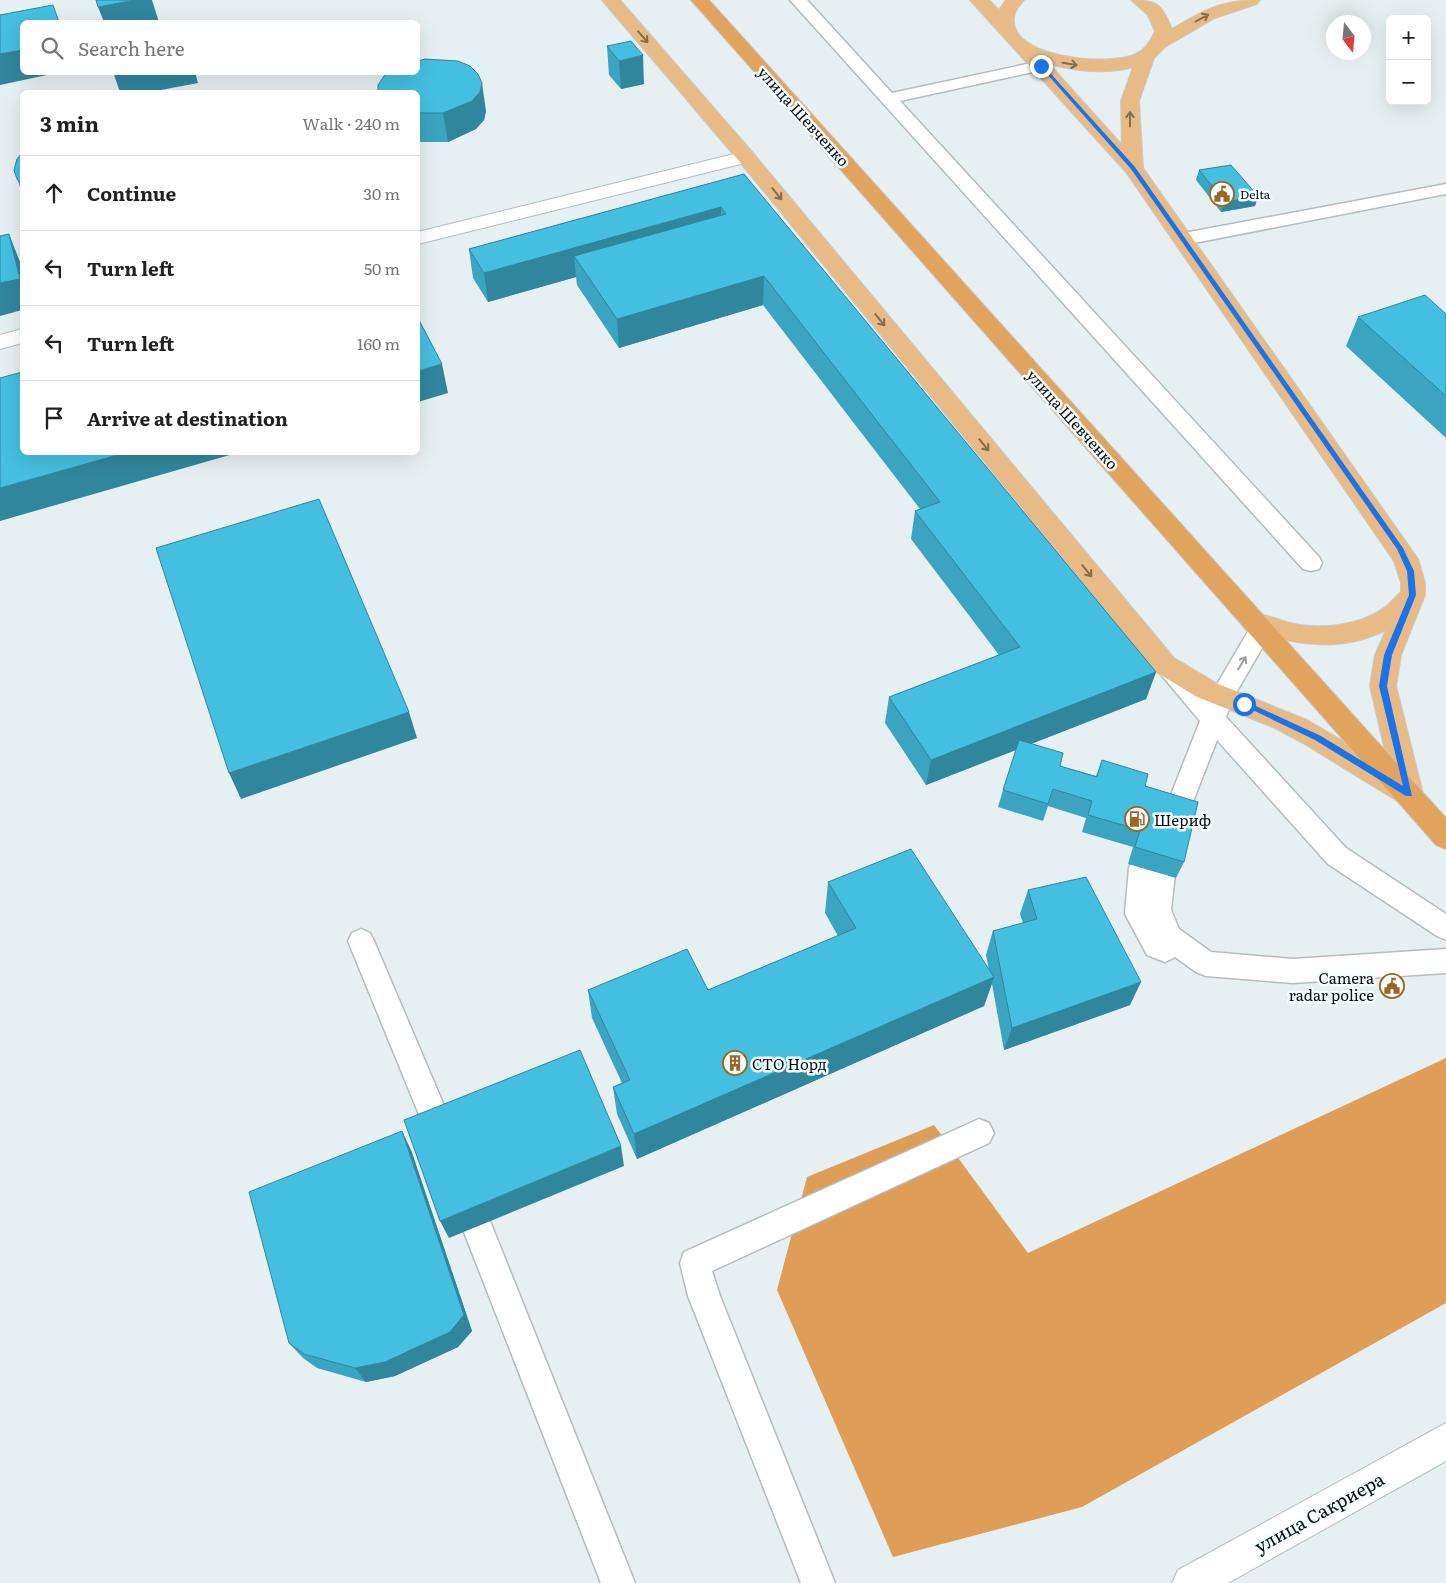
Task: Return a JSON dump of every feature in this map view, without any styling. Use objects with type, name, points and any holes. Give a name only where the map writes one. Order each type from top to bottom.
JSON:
[{"type":"highway","name":"улица Шевченко","points":[[700,0],[1446,837]]},
{"type":"main road","points":[[611,0],[746,157],[1165,665]]},
{"type":"main road","points":[[979,0],[1133,168],[1400,548],[1410,571],[1412,595],[1388,655],[1383,686],[1409,794]]},
{"type":"main road","points":[[1006,28],[1006,12],[1015,0]]},
{"type":"main road","points":[[1140,0],[1161,18],[1164,31],[1160,43]]},
{"type":"main road","points":[[1024,48],[1058,62],[1086,66],[1112,65],[1146,55],[1160,43],[1209,14],[1251,0]]},
{"type":"main road","points":[[1133,168],[1130,101],[1146,55]]},
{"type":"main road","points":[[1258,625],[1292,633],[1330,635],[1363,630],[1393,615],[1412,595]]},
{"type":"main road","points":[[1214,717],[1284,721],[1318,738],[1409,794]]},
{"type":"street","points":[[420,238],[746,157]]},
{"type":"street","points":[[0,342],[20,337]]},
{"type":"street","name":"улица Сакриера","points":[[1191,1583],[1446,1441]]},
{"type":"lane","points":[[798,0],[886,99],[1311,563]]},
{"type":"lane","points":[[886,99],[1041,66]]},
{"type":"lane","points":[[1184,239],[1446,189]]},
{"type":"lane","points":[[1166,812],[1258,625]]},
{"type":"lane","points":[[1165,665],[1214,717],[1337,856],[1446,928]]},
{"type":"lane","points":[[1152,871],[1158,910],[1168,937],[1206,964],[1293,971],[1446,962]]},
{"type":"lane","points":[[361,941],[439,1129]]},
{"type":"lane","points":[[818,1583],[704,1296],[695,1263],[979,1133]]},
{"type":"lane","points":[[477,1227],[618,1583]]},
{"type":"shaded area","points":[[1446,1058],[1446,1303],[1082,1507],[893,1557],[777,1290],[807,1177],[934,1125],[1028,1253]]},
{"type":"building","points":[[96,0],[135,0],[98,7]]},
{"type":"building","points":[[53,5],[58,20],[20,20],[20,50],[0,54],[0,15]]},
{"type":"building","points":[[631,41],[643,55],[619,61],[607,46]]},
{"type":"building","points":[[425,59],[458,61],[470,66],[478,74],[482,83],[480,92],[472,101],[443,113],[420,113],[420,90],[378,90],[378,85],[385,75],[420,75],[420,60]]},
{"type":"building","points":[[20,155],[20,182],[14,170]]},
{"type":"building","points":[[1231,165],[1258,196],[1225,202],[1199,170]]},
{"type":"building","points":[[744,174],[1156,672],[931,760],[889,697],[1020,647],[915,511],[940,502],[764,276],[617,319],[574,256],[726,214],[721,207],[484,273],[469,249]]},
{"type":"building","points":[[9,234],[20,279],[0,283],[0,236]]},
{"type":"building","points":[[1425,295],[1446,314],[1446,396],[1358,317]]},
{"type":"building","points":[[420,322],[442,364],[420,370]]},
{"type":"building","points":[[20,373],[20,455],[117,455],[0,488],[0,378]]},
{"type":"building","points":[[319,499],[409,712],[229,773],[156,548]]},
{"type":"building","name":"Шериф","points":[[1019,740],[1063,753],[1060,766],[1097,777],[1102,760],[1148,774],[1145,786],[1198,802],[1184,862],[1135,847],[1140,830],[1088,815],[1092,801],[1053,789],[1048,804],[1003,790]]},
{"type":"building","name":"СТО Норд","points":[[911,849],[994,977],[634,1134],[613,1087],[630,1080],[588,990],[687,949],[708,990],[856,928],[828,882]]},
{"type":"building","points":[[1086,877],[1141,982],[1012,1028],[993,931],[1037,919],[1028,890]]},
{"type":"building","points":[[580,1050],[621,1146],[440,1221],[404,1120]]},
{"type":"building","points":[[402,1131],[464,1315],[450,1332],[385,1362],[355,1368],[304,1354],[289,1343],[249,1192]]},
{"type":"place","name":"Delta","points":[[1222,194]]},
{"type":"place","name":"Шериф","points":[[1137,819]]},
{"type":"place","name":"Camera radar police","points":[[1392,986]]},
{"type":"place","name":"СТО Норд","points":[[735,1063]]},
{"type":"route","points":[[1041,66],[1133,168],[1400,548],[1410,571],[1413,583],[1412,595],[1388,655],[1383,686],[1409,794],[1318,738],[1244,704]]}]
